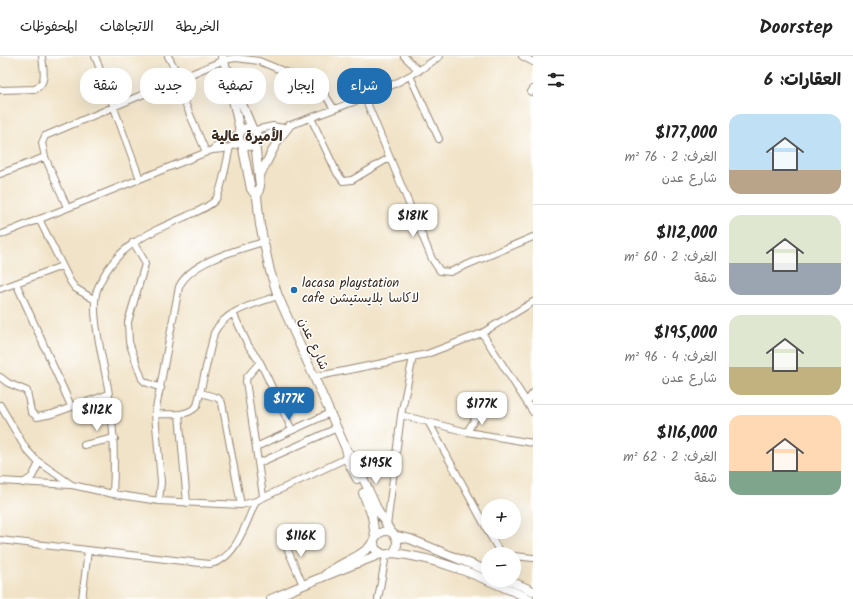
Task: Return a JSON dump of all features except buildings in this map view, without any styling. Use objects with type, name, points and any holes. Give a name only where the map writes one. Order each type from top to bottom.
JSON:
[{"type":"street","points":[[0,90],[35,89],[40,87],[44,81],[42,56]]},
{"type":"street","points":[[95,56],[140,179]]},
{"type":"street","points":[[168,56],[173,68]]},
{"type":"street","points":[[404,56],[419,71]]},
{"type":"street","points":[[392,85],[419,71],[440,56]]},
{"type":"street","points":[[522,56],[533,62]]},
{"type":"street","points":[[223,58],[227,68]]},
{"type":"street","points":[[196,72],[223,58],[259,61],[305,80],[322,90],[334,109]]},
{"type":"street","points":[[410,76],[439,139]]},
{"type":"street","points":[[67,207],[45,157],[42,143],[45,136],[140,97]]},
{"type":"street","points":[[188,104],[206,152]]},
{"type":"street","points":[[235,104],[241,144]]},
{"type":"street","points":[[242,104],[254,129],[256,141]]},
{"type":"street","points":[[0,235],[206,152],[241,144],[251,146],[256,141],[286,127],[348,104]]},
{"type":"street","points":[[367,104],[432,259],[440,271],[450,272],[533,237]]},
{"type":"street","points":[[312,118],[337,173],[343,181],[352,180],[389,158]]},
{"type":"street","points":[[212,150],[220,142],[246,128],[254,129],[273,126],[286,127]]},
{"type":"street","points":[[259,178],[286,127]]},
{"type":"street","name":"شارع عدن","points":[[256,141],[260,186],[257,197],[263,242],[278,296],[348,455],[372,516],[374,540]]},
{"type":"street","name":"شارع عدن","points":[[241,144],[251,189],[257,197]]},
{"type":"street","points":[[113,494],[114,438],[109,394],[99,338],[95,300],[100,285],[115,258],[133,242],[161,227],[197,211],[215,200],[219,191],[230,147]]},
{"type":"street","points":[[0,174],[45,157]]},
{"type":"street","points":[[39,219],[62,266],[75,288],[95,300]]},
{"type":"street","points":[[133,242],[145,264],[128,322],[129,342],[142,379],[145,382],[161,388]]},
{"type":"street","points":[[159,501],[161,482],[155,414],[177,296],[182,280],[192,271],[208,262],[263,242]]},
{"type":"street","points":[[0,289],[62,266]]},
{"type":"street","points":[[16,283],[71,406]]},
{"type":"street","points":[[155,414],[178,414],[193,411],[197,406],[201,393],[214,333],[223,320],[233,313],[278,296]]},
{"type":"street","points":[[314,377],[427,354],[482,333],[533,302]]},
{"type":"street","points":[[233,313],[248,345],[260,362],[292,430]]},
{"type":"street","points":[[482,333],[533,412]]},
{"type":"street","points":[[324,575],[338,572],[387,554],[398,545],[391,531],[401,415],[412,357]]},
{"type":"street","points":[[260,362],[247,377],[246,381],[263,496]]},
{"type":"street","points":[[0,377],[8,383],[27,391],[31,412],[36,417],[52,414],[71,406],[109,394]]},
{"type":"street","points":[[527,401],[533,392]]},
{"type":"street","points":[[201,393],[218,398],[222,403],[241,505]]},
{"type":"street","points":[[467,432],[482,407]]},
{"type":"street","points":[[1,410],[26,449],[39,463],[72,485]]},
{"type":"street","points":[[256,447],[330,413]]},
{"type":"street","points":[[178,414],[187,503]]},
{"type":"street","points":[[401,415],[467,432],[533,443]]},
{"type":"street","points":[[429,423],[481,519]]},
{"type":"street","points":[[259,463],[337,428]]},
{"type":"street","points":[[84,445],[114,438]]},
{"type":"street","points":[[0,482],[72,485],[113,494],[159,501],[241,505],[256,501],[263,496],[348,455]]},
{"type":"street","name":"شارع عدن","points":[[348,455],[391,531]]},
{"type":"street","points":[[23,483],[32,477],[39,463]]},
{"type":"street","points":[[0,540],[215,564],[222,560],[232,548],[243,531],[256,501]]},
{"type":"street","points":[[271,599],[324,575],[362,553],[382,532],[391,531],[481,568]]},
{"type":"street","points":[[283,539],[303,585]]},
{"type":"street","points":[[374,540],[375,549],[387,554],[408,555],[451,566],[530,599]]},
{"type":"street","points":[[82,599],[88,551]]},
{"type":"street","points":[[378,599],[387,554]]},
{"type":"street","points":[[521,557],[533,558]]},
{"type":"street","points":[[521,586],[533,591]]},
{"type":"place","name":"lacasa playstation cafe لاكاسا بلايستيشن","points":[[294,290]]},
{"type":"district","name":"الأميرة عالية","points":[[247,137]]}]
